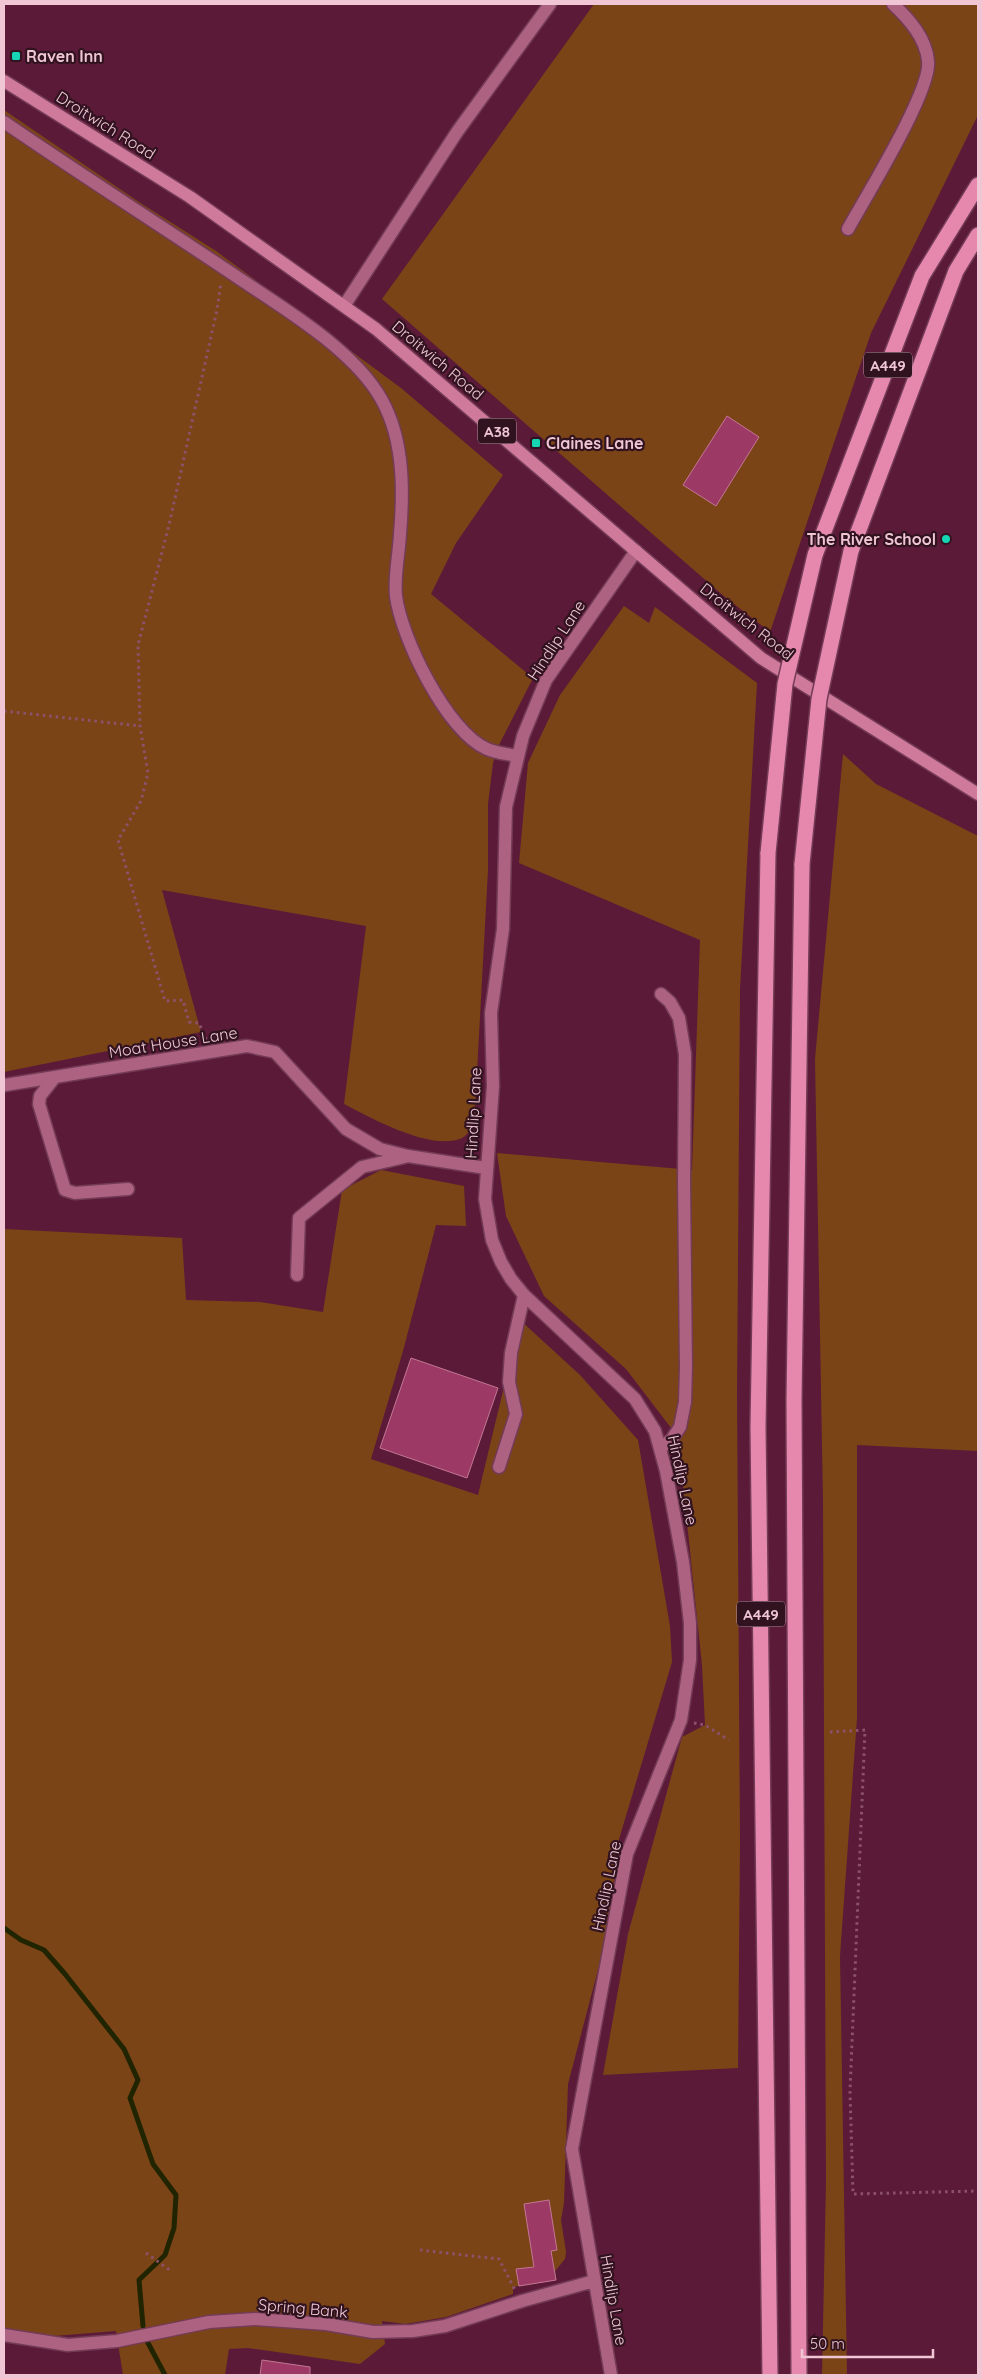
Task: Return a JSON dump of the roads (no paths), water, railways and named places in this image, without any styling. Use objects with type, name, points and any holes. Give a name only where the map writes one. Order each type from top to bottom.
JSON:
[{"type":"highway","name":"A449","points":[[770,2375],[758,1437],[768,853],[785,684],[815,555],[922,276],[978,185]]},
{"type":"highway","name":"A449","points":[[798,2375],[794,1400],[802,864],[819,699],[851,551],[956,271],[978,235]]},
{"type":"main road","name":"Droitwich Road","points":[[4,81],[190,197],[344,306],[383,335],[761,658],[978,794]]},
{"type":"street","points":[[344,306],[457,132],[550,4]]},
{"type":"street","points":[[848,229],[922,92],[929,62],[922,39],[908,18],[893,4]]},
{"type":"street","points":[[4,122],[281,307],[345,355],[363,372],[378,393],[390,415],[399,446],[402,478],[396,597],[414,652],[442,708],[461,729],[486,749],[517,756]]},
{"type":"street","name":"Hindlip Lane","points":[[611,2375],[572,2149],[627,1854],[681,1720],[690,1660],[690,1623],[683,1562],[661,1448],[655,1431],[635,1399],[524,1295],[511,1280],[492,1240],[486,1199],[486,1168],[493,1086],[491,1013],[503,929],[506,806],[517,756],[522,736],[546,680],[636,551]]},
{"type":"street","points":[[661,994],[670,1002],[679,1018],[685,1054],[686,1402],[680,1427],[672,1439],[661,1448]]},
{"type":"street","name":"Moat House Lane","points":[[5,1085],[247,1046],[276,1052],[346,1129],[380,1149],[408,1156],[486,1168]]},
{"type":"street","points":[[56,1077],[40,1096],[39,1104],[65,1190],[75,1193],[128,1189]]},
{"type":"street","points":[[297,1275],[299,1218],[362,1167],[408,1156]]},
{"type":"street","points":[[499,1467],[516,1414],[509,1382],[511,1353],[524,1295]]},
{"type":"street","name":"Spring Bank","points":[[4,2334],[68,2345],[117,2341],[209,2322],[255,2319],[326,2324],[373,2332],[413,2331],[445,2326],[522,2301],[594,2281]]},
{"type":"waterway","points":[[4,1928],[21,1940],[44,1950],[124,2049],[138,2080],[130,2098],[153,2164],[176,2195],[174,2228],[165,2255],[139,2280],[143,2326]]},
{"type":"waterway","points":[[147,2341],[165,2375]]},
{"type":"place","name":"Raven Inn","points":[[16,56]]},
{"type":"place","name":"Claines Lane","points":[[536,443]]},
{"type":"place","name":"The River School","points":[[946,539]]}]
